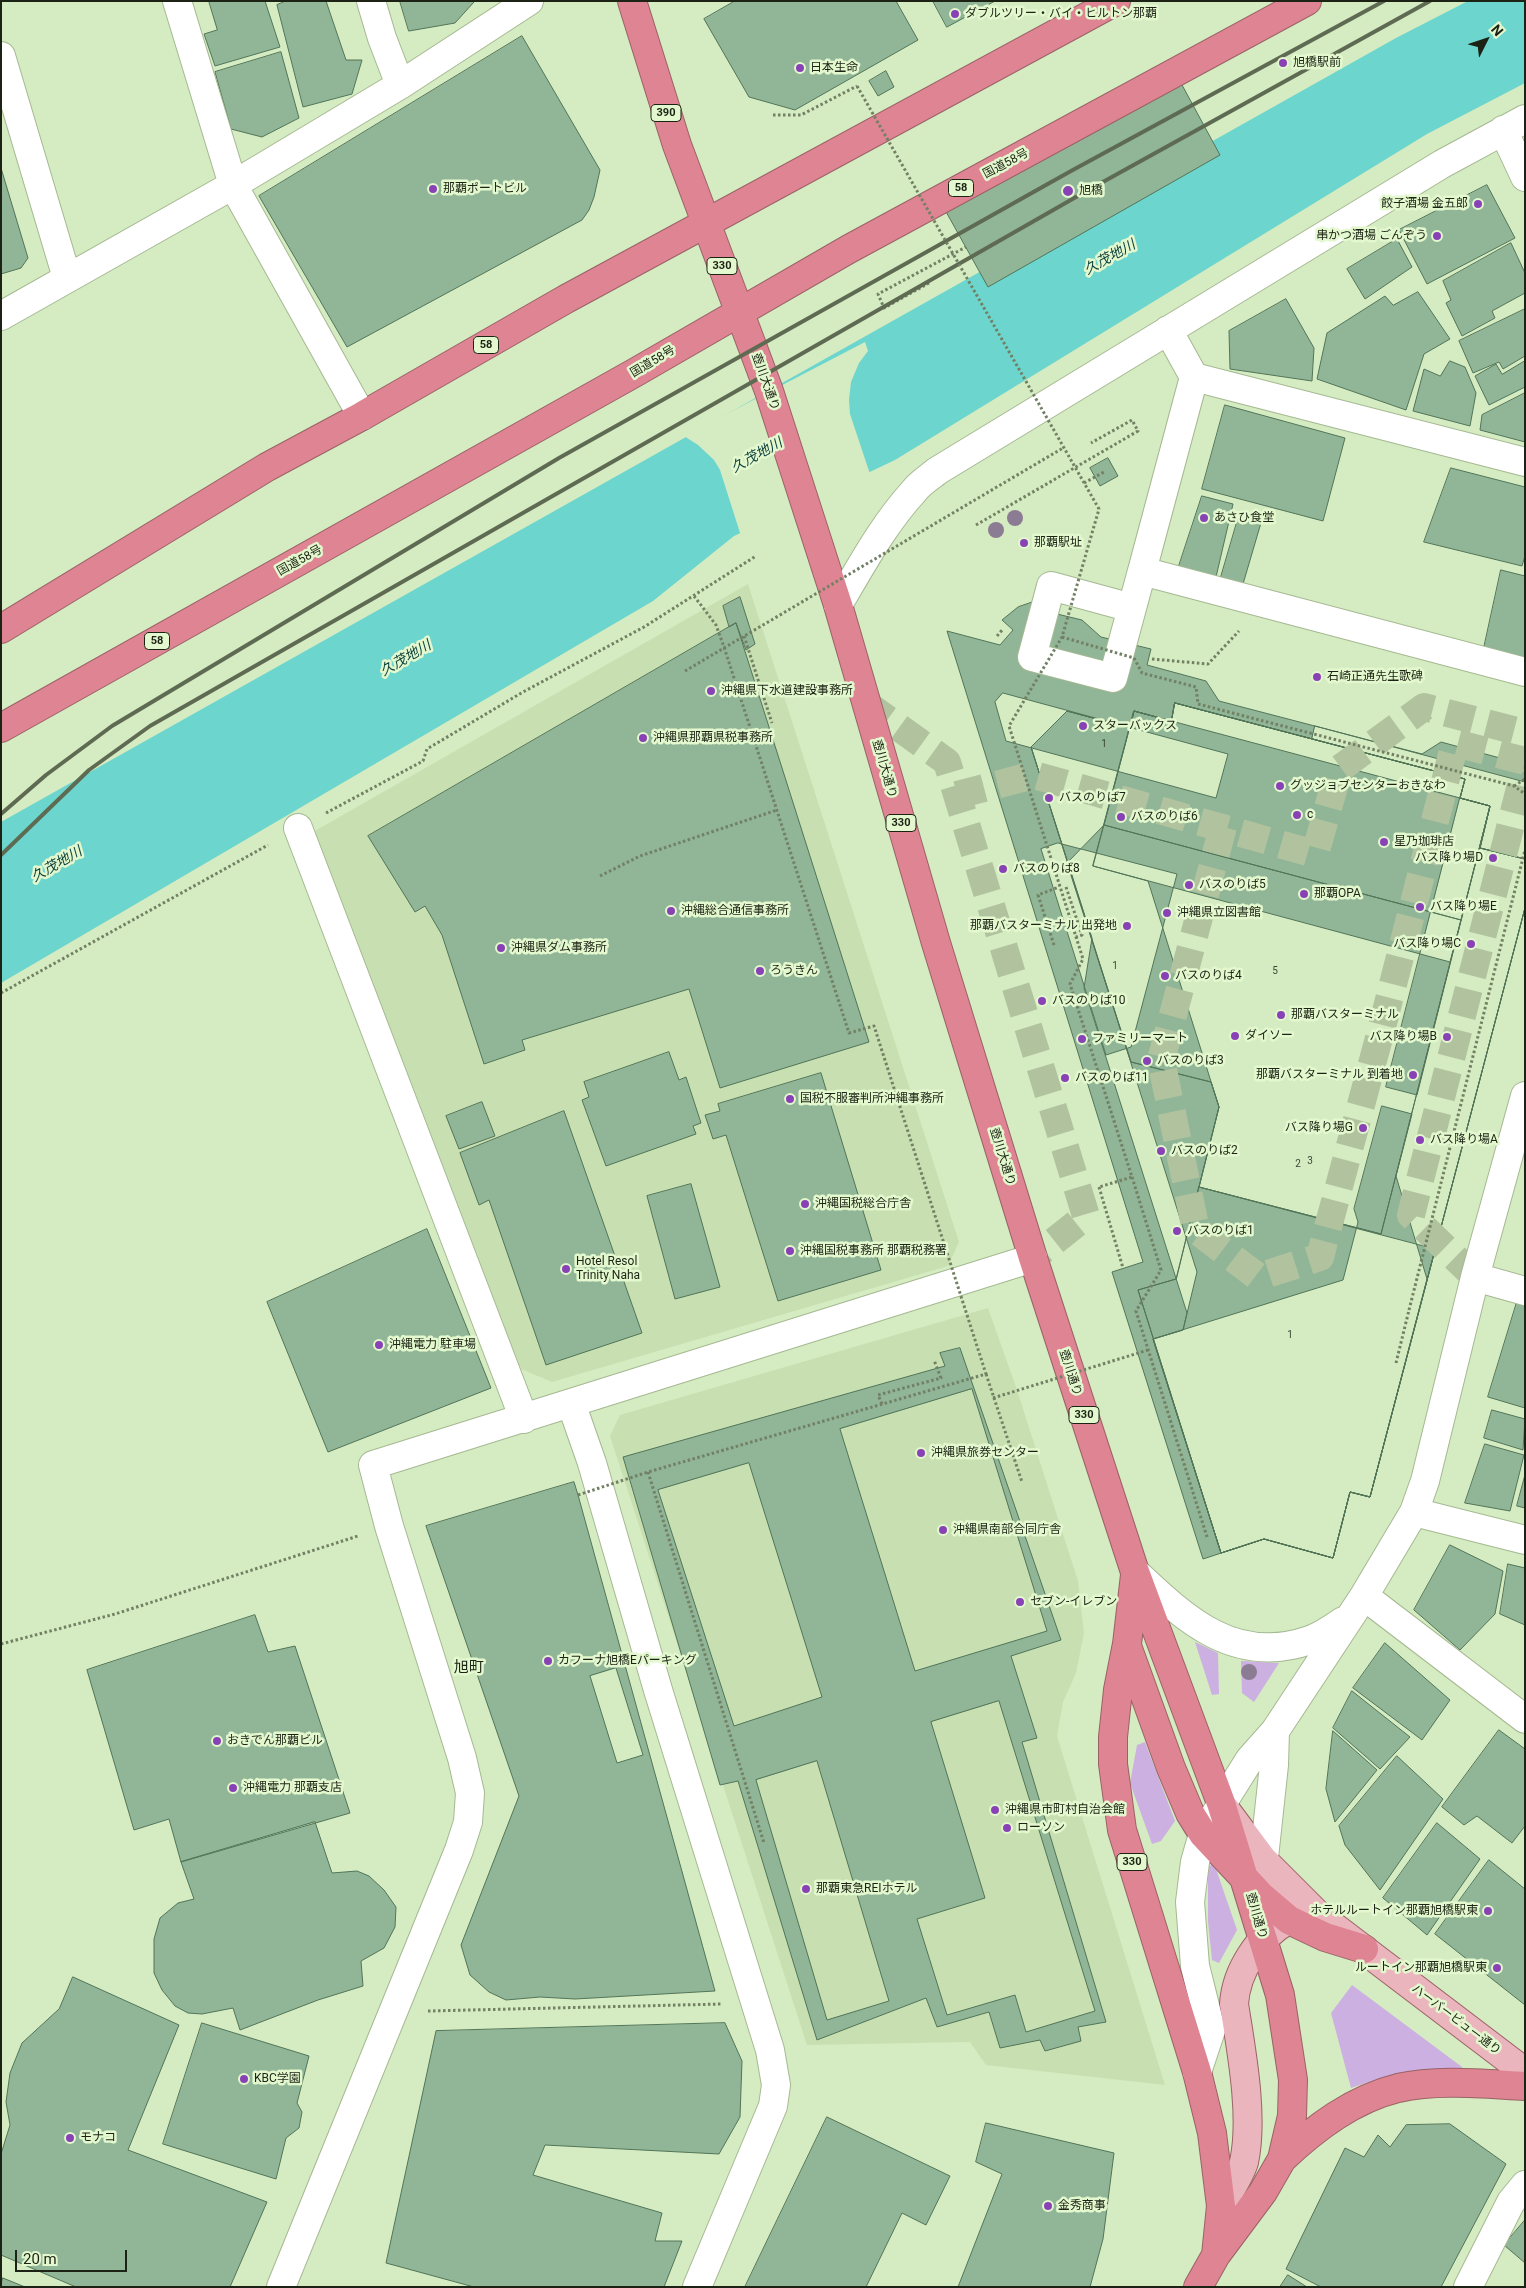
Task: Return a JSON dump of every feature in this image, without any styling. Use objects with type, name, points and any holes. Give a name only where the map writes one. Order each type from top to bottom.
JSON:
[{"type":"highway","name":"390","points":[[632,1],[677,146],[706,222]]},
{"type":"highway","name":"58","points":[[1,629],[267,468],[566,299],[1116,1]]},
{"type":"highway","name":"国道58号","points":[[1,728],[627,377],[739,310],[1307,1]]},
{"type":"highway","name":"330","points":[[706,222],[739,310]]},
{"type":"highway","name":"壺川大通り","points":[[739,310],[769,391],[838,605],[931,925],[1033,1258]]},
{"type":"highway","name":"壺川通り","points":[[1033,1258],[1135,1572],[1222,1804],[1256,1878],[1263,1940],[1280,1995],[1293,2080],[1292,2116],[1282,2159],[1263,2192],[1216,2254],[1198,2287]]},
{"type":"highway","name":"壺川通り","points":[[1135,1572],[1127,1644],[1118,1690],[1113,1737],[1113,1764],[1122,1830],[1197,2072],[1212,2133],[1221,2206],[1216,2254]]},
{"type":"highway","points":[[1127,1644],[1171,1768],[1190,1813],[1203,1834],[1256,1878],[1289,1920],[1325,1937],[1364,1949]]},
{"type":"highway","points":[[1282,2159],[1309,2135],[1345,2110],[1372,2097],[1400,2088],[1474,2083],[1525,2086]]},
{"type":"main road","name":"ハーバービュー通り","points":[[1256,1878],[1317,1914],[1525,2072]]},
{"type":"main road","points":[[1221,2206],[1244,2162],[1247,2122],[1245,2086],[1234,2004],[1235,1990],[1252,1956],[1263,1940],[1289,1920],[1317,1914]]},
{"type":"street","points":[[177,1],[233,185],[362,416]]},
{"type":"street","points":[[371,1],[382,38],[400,85]]},
{"type":"street","points":[[1,316],[233,185],[400,85],[529,1]]},
{"type":"street","points":[[1,56],[67,278]]},
{"type":"street","points":[[838,605],[872,547],[915,489],[937,471],[1433,169],[1514,124],[1525,177]]},
{"type":"street","points":[[1132,608],[1152,574],[1194,377],[1168,330]]},
{"type":"street","points":[[1194,377],[1525,462]]},
{"type":"street","points":[[1152,574],[1525,672]]},
{"type":"street","points":[[298,828],[524,1419]]},
{"type":"street","points":[[1197,2072],[1211,2030],[1195,1966],[1190,1902],[1195,1862],[1203,1834],[1250,1759],[1275,1731],[1364,1596],[1414,1512],[1425,1481],[1475,1277],[1525,1096]]},
{"type":"street","points":[[281,2287],[459,1850],[468,1822],[470,1793],[462,1758],[389,1526],[373,1466],[1033,1258]]},
{"type":"street","points":[[1475,1277],[1525,1290]]},
{"type":"street","points":[[571,1403],[592,1463],[661,1699],[770,2050],[776,2085],[773,2106],[697,2287]]},
{"type":"street","points":[[1414,1512],[1525,1540]]},
{"type":"street","points":[[1135,1572],[1192,1622],[1220,1638],[1246,1646],[1258,1648],[1284,1647],[1312,1640],[1347,1620]]},
{"type":"street","points":[[1364,1596],[1525,1720]]},
{"type":"street","points":[[1256,1878],[1274,1765],[1275,1731]]},
{"type":"street","points":[[1468,2287],[1512,2202],[1525,2185]]},
{"type":"path","points":[[773,115],[801,115],[857,86],[1099,509],[1062,637],[1009,726],[1083,959],[1070,984],[1161,1270],[1136,1311],[1207,1537]]},
{"type":"path","points":[[959,234],[1052,181]]},
{"type":"path","points":[[929,283],[884,308],[878,294],[966,247]]},
{"type":"path","points":[[976,525],[1074,466],[1138,431],[1132,420],[1091,443]]},
{"type":"path","points":[[685,671],[1063,448]]},
{"type":"path","points":[[1084,483],[1104,472]]},
{"type":"path","points":[[1,993],[298,828],[423,761],[426,749],[523,692],[644,627],[756,556]]},
{"type":"path","points":[[694,596],[716,625],[724,647],[849,1034],[874,1026],[993,1398],[1022,1482]]},
{"type":"path","points":[[1062,637],[1134,658],[1208,664],[1239,631]]},
{"type":"path","points":[[744,636],[772,723]]},
{"type":"path","points":[[1134,658],[1142,673],[1196,687],[1198,704],[1514,786],[1525,794]]},
{"type":"path","points":[[1514,786],[1525,779]]},
{"type":"path","points":[[600,876],[640,856],[776,810]]},
{"type":"path","points":[[1396,1363],[1525,850]]},
{"type":"path","points":[[1054,945],[1038,895],[1059,887]]},
{"type":"path","points":[[1066,888],[1082,935],[1076,937]]},
{"type":"path","points":[[1123,1268],[1099,1187],[1132,1177]]},
{"type":"path","points":[[993,1398],[1148,1350]]},
{"type":"path","points":[[882,1404],[878,1395],[941,1378],[934,1360]]},
{"type":"path","points":[[578,1495],[648,1472],[986,1374]]},
{"type":"path","points":[[648,1472],[751,1796],[764,1843]]},
{"type":"path","points":[[1,1644],[115,1614],[389,1526]]},
{"type":"path","points":[[393,2012],[755,2004]]},
{"type":"shaded area","points":[[748,584],[959,1242],[948,1266],[552,1382],[521,1369],[306,836]]},
{"type":"shaded area","points":[[988,1308],[1016,1387],[1078,1581],[1084,1633],[1076,1673],[1063,1702],[1057,1736],[1165,2085],[986,2065],[970,2042],[807,2045],[610,1436],[620,1415]]},
{"type":"shaded area","points":[[1195,1642],[1218,1653],[1219,1694],[1212,1695]]},
{"type":"shaded area","points":[[1241,1661],[1279,1663],[1254,1702],[1242,1693]]},
{"type":"shaded area","points":[[1145,1742],[1175,1821],[1161,1841],[1152,1844],[1130,1783],[1137,1745]]},
{"type":"shaded area","points":[[1214,1863],[1237,1930],[1219,1963],[1212,1960],[1208,1921],[1208,1867]]},
{"type":"shaded area","points":[[1352,1985],[1462,2067],[1463,2070],[1406,2074],[1379,2079],[1351,2088],[1331,2013]]},
{"type":"water","name":"久茂地川","points":[[1468,1],[1525,1],[1525,83],[1427,134],[895,460],[734,536],[653,601],[1,983],[1,822],[1396,38]]},
{"type":"pier","points":[[865,342],[868,351],[859,363],[851,382],[849,400],[850,414],[870,474],[741,536],[720,470],[714,460],[698,445],[684,436]]},
{"type":"building","points":[[209,1],[265,1],[280,47],[215,66],[204,34],[217,30]]},
{"type":"building","points":[[286,1],[326,1],[346,60],[362,60],[352,94],[303,107],[277,5]]},
{"type":"building","points":[[400,1],[474,2],[455,23],[409,31]]},
{"type":"building","name":"日本生命","points":[[735,1],[896,1],[918,40],[795,110],[749,97],[704,19]]},
{"type":"building","name":"ダブルツリー・バイ・ヒルトン那覇","points":[[933,1],[995,1],[947,27]]},
{"type":"building","name":"那覇ポートビル","points":[[522,36],[600,170],[589,210],[582,220],[347,347],[259,196]]},
{"type":"building","points":[[281,52],[299,118],[262,137],[231,129],[215,72]]},
{"type":"building","points":[[1169,61],[1220,155],[988,287],[935,192]]},
{"type":"building","points":[[886,71],[894,87],[878,96],[869,81]]},
{"type":"building","points":[[1,168],[28,258],[21,268],[1,274]]},
{"type":"building","points":[[1487,185],[1515,238],[1427,284],[1399,230]]},
{"type":"building","points":[[1397,239],[1412,267],[1365,299],[1347,269]]},
{"type":"building","points":[[1511,243],[1525,273],[1525,293],[1492,311],[1495,318],[1462,336],[1446,303],[1451,300],[1443,281]]},
{"type":"building","points":[[1418,292],[1450,339],[1424,354],[1406,410],[1317,379],[1327,333],[1385,296],[1393,305]]},
{"type":"building","points":[[1286,299],[1314,348],[1312,381],[1230,369],[1229,331]]},
{"type":"building","points":[[1525,309],[1525,356],[1503,369],[1499,362],[1473,373],[1459,341]]},
{"type":"building","points":[[1450,361],[1465,367],[1476,393],[1470,426],[1413,411],[1424,369],[1440,376]]},
{"type":"building","points":[[1525,361],[1525,387],[1489,405],[1475,376],[1496,364],[1502,374]]},
{"type":"building","points":[[1525,393],[1525,442],[1480,430],[1482,415]]},
{"type":"building","points":[[1225,405],[1345,438],[1323,521],[1202,489]]},
{"type":"building","points":[[1108,458],[1118,476],[1100,486],[1090,468]]},
{"type":"building","points":[[1451,468],[1525,487],[1525,556],[1522,566],[1424,542]]},
{"type":"building","points":[[1202,496],[1233,504],[1216,577],[1178,569]]},
{"type":"building","points":[[1240,512],[1263,516],[1243,584],[1221,577]]},
{"type":"building","points":[[1501,570],[1525,576],[1525,658],[1484,648]]},
{"type":"building","points":[[740,597],[755,644],[746,650],[736,623],[729,627],[723,606]]},
{"type":"building","name":"那覇バスターミナル","points":[[1039,600],[1057,614],[1082,620],[1101,637],[1151,649],[1147,665],[1206,681],[1219,701],[1422,754],[1441,742],[1500,758],[1502,749],[1525,755],[1525,908],[1370,1497],[1350,1492],[1333,1558],[1264,1539],[1203,1559],[1112,1272],[1143,1262],[947,631],[1000,645],[1013,630],[1002,620],[1018,607]]},
{"type":"building","points":[[736,623],[869,1042],[720,1088],[689,989],[522,1040],[525,1050],[484,1064],[442,935],[425,906],[415,912],[368,836]]},
{"type":"building","points":[[1003,693],[1228,754],[1216,798],[1006,741],[995,702]]},
{"type":"building","points":[[1175,703],[1465,779],[1460,798],[1490,806],[1381,1234],[1199,1187],[1219,1107],[1211,1082],[1131,1062],[1067,863],[1104,825],[1134,711],[1171,721]]},
{"type":"building","name":"那覇バスターミナル","points":[[1175,703],[1465,779],[1460,798],[1490,806],[1480,848],[1525,859],[1525,908],[1370,1497],[1350,1492],[1333,1558],[1264,1539],[1221,1553],[1153,1339],[1183,1330],[1187,1313],[1084,988],[1092,938],[1031,747],[1067,711],[1130,728],[1134,711],[1171,721]]},
{"type":"building","name":"那覇バスターミナル","points":[[1175,703],[1465,779],[1460,798],[1490,806],[1480,848],[1525,859],[1525,908],[1370,1497],[1350,1492],[1333,1558],[1264,1539],[1221,1553],[1138,1290],[1176,1279],[1219,1107],[1211,1082],[1131,1062],[1031,747],[1067,711],[1130,728],[1134,711],[1171,721]]},
{"type":"building","name":"那覇バスターミナル","points":[[1175,703],[1465,779],[1460,798],[1490,806],[1480,848],[1525,859],[1525,908],[1370,1497],[1350,1492],[1333,1558],[1264,1539],[1221,1553],[1153,1339],[1183,1330],[1197,1272],[1031,747],[1067,711],[1130,728],[1134,711],[1171,721]]},
{"type":"building","points":[[1175,703],[1465,779],[1460,798],[1490,806],[1381,1234],[1199,1187],[1219,1107],[1148,881],[1093,866],[1134,711],[1171,721]]},
{"type":"building","name":"c","points":[[1134,711],[1490,806],[1461,920],[1104,825]]},
{"type":"building","points":[[1315,726],[1525,782],[1525,859],[1480,848],[1490,806],[1460,798],[1465,779],[1312,739]]},
{"type":"building","points":[[1460,798],[1490,806],[1417,1095],[1386,1087]]},
{"type":"building","points":[[1104,825],[1461,920],[1450,962],[1093,866]]},
{"type":"building","points":[[1058,843],[1177,874],[1131,1047],[1106,1055],[1041,849]]},
{"type":"building","points":[[669,1052],[679,1080],[686,1077],[701,1123],[693,1126],[696,1134],[606,1166],[582,1100],[589,1097],[584,1082]]},
{"type":"building","name":"沖縄国税総合庁舎","points":[[821,1073],[881,1270],[778,1301],[726,1135],[713,1139],[705,1115],[720,1111],[718,1104]]},
{"type":"building","points":[[482,1102],[495,1136],[459,1149],[446,1116]]},
{"type":"building","points":[[1382,1106],[1412,1114],[1396,1176],[1427,1279],[1370,1497],[1350,1492],[1333,1558],[1264,1539],[1221,1553],[1153,1339],[1343,1280],[1358,1222],[1354,1209]]},
{"type":"building","name":"Hotel Resol Trinity Naha","points":[[564,1111],[642,1333],[546,1365],[489,1200],[479,1205],[460,1153]]},
{"type":"building","points":[[691,1184],[720,1287],[675,1299],[647,1196]]},
{"type":"building","points":[[1199,1187],[1435,1249],[1370,1497],[1350,1492],[1333,1558],[1264,1539],[1221,1553],[1138,1290],[1176,1279]]},
{"type":"building","name":"沖縄電力 駐車場","points":[[427,1229],[491,1388],[328,1452],[267,1302]]},
{"type":"building","points":[[1517,1302],[1525,1305],[1525,1408],[1488,1397]]},
{"type":"building","points":[[960,1348],[1061,1640],[1011,1656],[1037,1738],[1022,1742],[1106,2022],[1078,2027],[1081,2041],[1045,2051],[1040,2040],[1000,2048],[989,2012],[937,2027],[926,1998],[817,2040],[738,1781],[720,1785],[623,1457],[945,1366],[940,1353]]},
{"type":"building","name":"沖縄県南部合同庁舎","points":[[972,1389],[1047,1631],[915,1671],[840,1429]]},
{"type":"building","points":[[1492,1410],[1525,1419],[1523,1450],[1484,1438]]},
{"type":"building","points":[[1485,1444],[1524,1455],[1510,1511],[1465,1503]]},
{"type":"building","points":[[749,1463],[822,1697],[734,1726],[658,1490]]},
{"type":"building","points":[[1525,1475],[1525,1508],[1517,1506]]},
{"type":"building","name":"カフーナ旭橋Eパーキング","points":[[574,1482],[715,1991],[575,1999],[540,1997],[506,2000],[489,1992],[470,1975],[461,1945],[519,1796],[426,1526]]},
{"type":"building","points":[[1450,1545],[1503,1571],[1495,1614],[1460,1650],[1414,1610]]},
{"type":"building","points":[[1508,1564],[1525,1568],[1525,1625],[1500,1614]]},
{"type":"building","name":"おきでん那覇ビル","points":[[255,1615],[268,1652],[295,1646],[350,1813],[181,1862],[169,1819],[134,1830],[87,1670]]},
{"type":"building","points":[[1385,1643],[1450,1700],[1422,1740],[1353,1688]]},
{"type":"building","points":[[616,1668],[643,1755],[617,1763],[590,1676]]},
{"type":"building","points":[[1352,1691],[1410,1737],[1380,1769],[1333,1728]]},
{"type":"building","name":"沖縄県市町村自治会館","points":[[999,1701],[1095,2011],[1026,2032],[1015,1995],[947,2015],[917,1919],[985,1898],[931,1722]]},
{"type":"building","points":[[1499,1730],[1525,1749],[1525,1826],[1512,1843],[1477,1816],[1464,1825],[1442,1807]]},
{"type":"building","points":[[1333,1731],[1377,1770],[1335,1822],[1326,1789]]},
{"type":"building","points":[[1397,1756],[1443,1799],[1380,1890],[1345,1845],[1339,1826]]},
{"type":"building","points":[[817,1761],[889,2001],[827,2020],[756,1780]]},
{"type":"building","points":[[315,1822],[332,1873],[357,1871],[369,1876],[384,1890],[396,1907],[395,1927],[384,1948],[361,1961],[363,1986],[318,2000],[240,2030],[233,2008],[202,2014],[188,2013],[175,2006],[162,1990],[154,1973],[154,1939],[160,1918],[178,1903],[194,1899],[181,1862]]},
{"type":"building","points":[[1437,1823],[1480,1859],[1427,1935],[1383,1898]]},
{"type":"building","name":"ホテルルートイン那覇旭橋駅東","points":[[1489,1860],[1525,1889],[1525,2005],[1435,1934]]},
{"type":"building","name":"モナコ","points":[[73,1977],[179,2025],[128,2150],[267,2202],[230,2287],[76,2287],[1,2255],[1,2154],[10,2125],[6,2102],[10,2073],[22,2043],[59,2009]]},
{"type":"building","name":"KBC学園","points":[[202,2023],[309,2056],[297,2103],[302,2112],[299,2128],[286,2138],[276,2179],[163,2144]]},
{"type":"building","points":[[725,2023],[742,2061],[740,2117],[719,2154],[545,2145],[533,2175],[662,2213],[655,2241],[682,2241],[664,2287],[474,2287],[386,2263],[436,2031]]},
{"type":"building","points":[[827,2117],[950,2176],[926,2225],[902,2213],[866,2287],[745,2287]]},
{"type":"building","name":"金秀商事","points":[[986,2123],[1114,2153],[1103,2239],[1090,2287],[958,2287],[1002,2174],[976,2162]]},
{"type":"building","points":[[1450,2124],[1506,2164],[1441,2287],[1321,2287],[1286,2269],[1345,2148],[1364,2157],[1378,2135],[1390,2147],[1406,2125]]},
{"type":"building","points":[[1525,2220],[1525,2263],[1504,2245]]},
{"type":"building","points":[[1288,2275],[1307,2287],[1280,2287]]},
{"type":"building","points":[[3,2278],[25,2287],[1,2287]]},
{"type":"tunnel","points":[[865,703],[947,762],[1086,1216],[1033,1258]]},
{"type":"tunnel","points":[[957,795],[1034,775],[1315,854],[1339,769],[1424,707],[1525,733]]},
{"type":"tunnel","points":[[1223,827],[1161,1060],[1196,1230],[1258,1277],[1320,1257],[1382,1027],[1455,743],[1525,761]]},
{"type":"tunnel","points":[[1475,1277],[1411,1215],[1525,769]]},
{"type":"railway","points":[[1,814],[46,775],[112,726],[559,458],[1071,171],[1384,1]]},
{"type":"railway","points":[[1,855],[89,770],[150,726],[1083,193],[1430,1]]},
{"type":"place","name":"ダブルツリー・バイ・ヒルトン那覇","points":[[955,14]]},
{"type":"place","name":"旭橋駅前","points":[[1283,63]]},
{"type":"place","name":"日本生命","points":[[800,68]]},
{"type":"place","name":"那覇ポートビル","points":[[433,189]]},
{"type":"place","name":"旭橋","points":[[1068,191]]},
{"type":"place","name":"餃子酒場 金五郎","points":[[1478,204]]},
{"type":"place","name":"串かつ酒場 ごんぞう","points":[[1437,236]]},
{"type":"place","name":"あさひ食堂","points":[[1204,518]]},
{"type":"place","name":"那覇駅址","points":[[1024,543]]},
{"type":"place","name":"石崎正通先生歌碑","points":[[1317,677]]},
{"type":"place","name":"沖縄県下水道建設事務所","points":[[711,691]]},
{"type":"place","name":"スターバックス","points":[[1083,726]]},
{"type":"place","name":"沖縄県那覇県税事務所","points":[[643,738]]},
{"type":"place","name":"グッジョブセンターおきなわ","points":[[1280,786]]},
{"type":"place","name":"バスのりば7","points":[[1049,798]]},
{"type":"place","name":"c","points":[[1297,815]]},
{"type":"place","name":"バスのりば6","points":[[1121,817]]},
{"type":"place","name":"星乃珈琲店","points":[[1384,842]]},
{"type":"place","name":"バス降り場D","points":[[1493,858]]},
{"type":"place","name":"バスのりば8","points":[[1003,869]]},
{"type":"place","name":"バスのりば5","points":[[1189,885]]},
{"type":"place","name":"那覇OPA","points":[[1304,894]]},
{"type":"place","name":"バス降り場E","points":[[1420,907]]},
{"type":"place","name":"沖縄総合通信事務所","points":[[671,911]]},
{"type":"place","name":"沖縄県立図書館","points":[[1167,913]]},
{"type":"place","name":"那覇バスターミナル 出発地","points":[[1127,926]]},
{"type":"place","name":"バス降り場C","points":[[1471,944]]},
{"type":"place","name":"沖縄県ダム事務所","points":[[501,948]]},
{"type":"place","name":"ろうきん","points":[[760,971]]},
{"type":"place","name":"バスのりば4","points":[[1165,976]]},
{"type":"place","name":"バスのりば10","points":[[1042,1001]]},
{"type":"place","name":"那覇バスターミナル","points":[[1281,1015]]},
{"type":"place","name":"ダイソー","points":[[1235,1036]]},
{"type":"place","name":"バス降り場B","points":[[1447,1037]]},
{"type":"place","name":"ファミリーマート","points":[[1082,1039]]},
{"type":"place","name":"バスのりば3","points":[[1147,1061]]},
{"type":"place","name":"那覇バスターミナル 到着地","points":[[1413,1075]]},
{"type":"place","name":"バスのりば11","points":[[1065,1078]]},
{"type":"place","name":"国税不服審判所沖縄事務所","points":[[790,1099]]},
{"type":"place","name":"バス降り場G","points":[[1363,1128]]},
{"type":"place","name":"バス降り場A","points":[[1420,1140]]},
{"type":"place","name":"バスのりば2","points":[[1161,1151]]},
{"type":"place","name":"沖縄国税総合庁舎","points":[[805,1204]]},
{"type":"place","name":"バスのりば1","points":[[1177,1231]]},
{"type":"place","name":"沖縄国税事務所 那覇税務署","points":[[790,1251]]},
{"type":"place","name":"Hotel Resol Trinity Naha","points":[[566,1269]]},
{"type":"place","name":"沖縄電力 駐車場","points":[[379,1345]]},
{"type":"place","name":"沖縄県旅券センター","points":[[921,1453]]},
{"type":"place","name":"沖縄県南部合同庁舎","points":[[943,1530]]},
{"type":"place","name":"セブン-イレブン","points":[[1020,1602]]},
{"type":"place","name":"カフーナ旭橋Eパーキング","points":[[548,1661]]},
{"type":"place","name":"おきでん那覇ビル","points":[[217,1741]]},
{"type":"place","name":"沖縄電力 那覇支店","points":[[233,1788]]},
{"type":"place","name":"沖縄県市町村自治会館","points":[[995,1810]]},
{"type":"place","name":"ローソン","points":[[1007,1828]]},
{"type":"place","name":"那覇東急REIホテル","points":[[806,1889]]},
{"type":"place","name":"ホテルルートイン那覇旭橋駅東","points":[[1488,1911]]},
{"type":"place","name":"ルートイン那覇旭橋駅東","points":[[1497,1968]]},
{"type":"place","name":"KBC学園","points":[[244,2079]]},
{"type":"place","name":"モナコ","points":[[70,2138]]},
{"type":"place","name":"金秀商事","points":[[1048,2206]]},
{"type":"district","name":"旭町","points":[[469,1668]]}]
